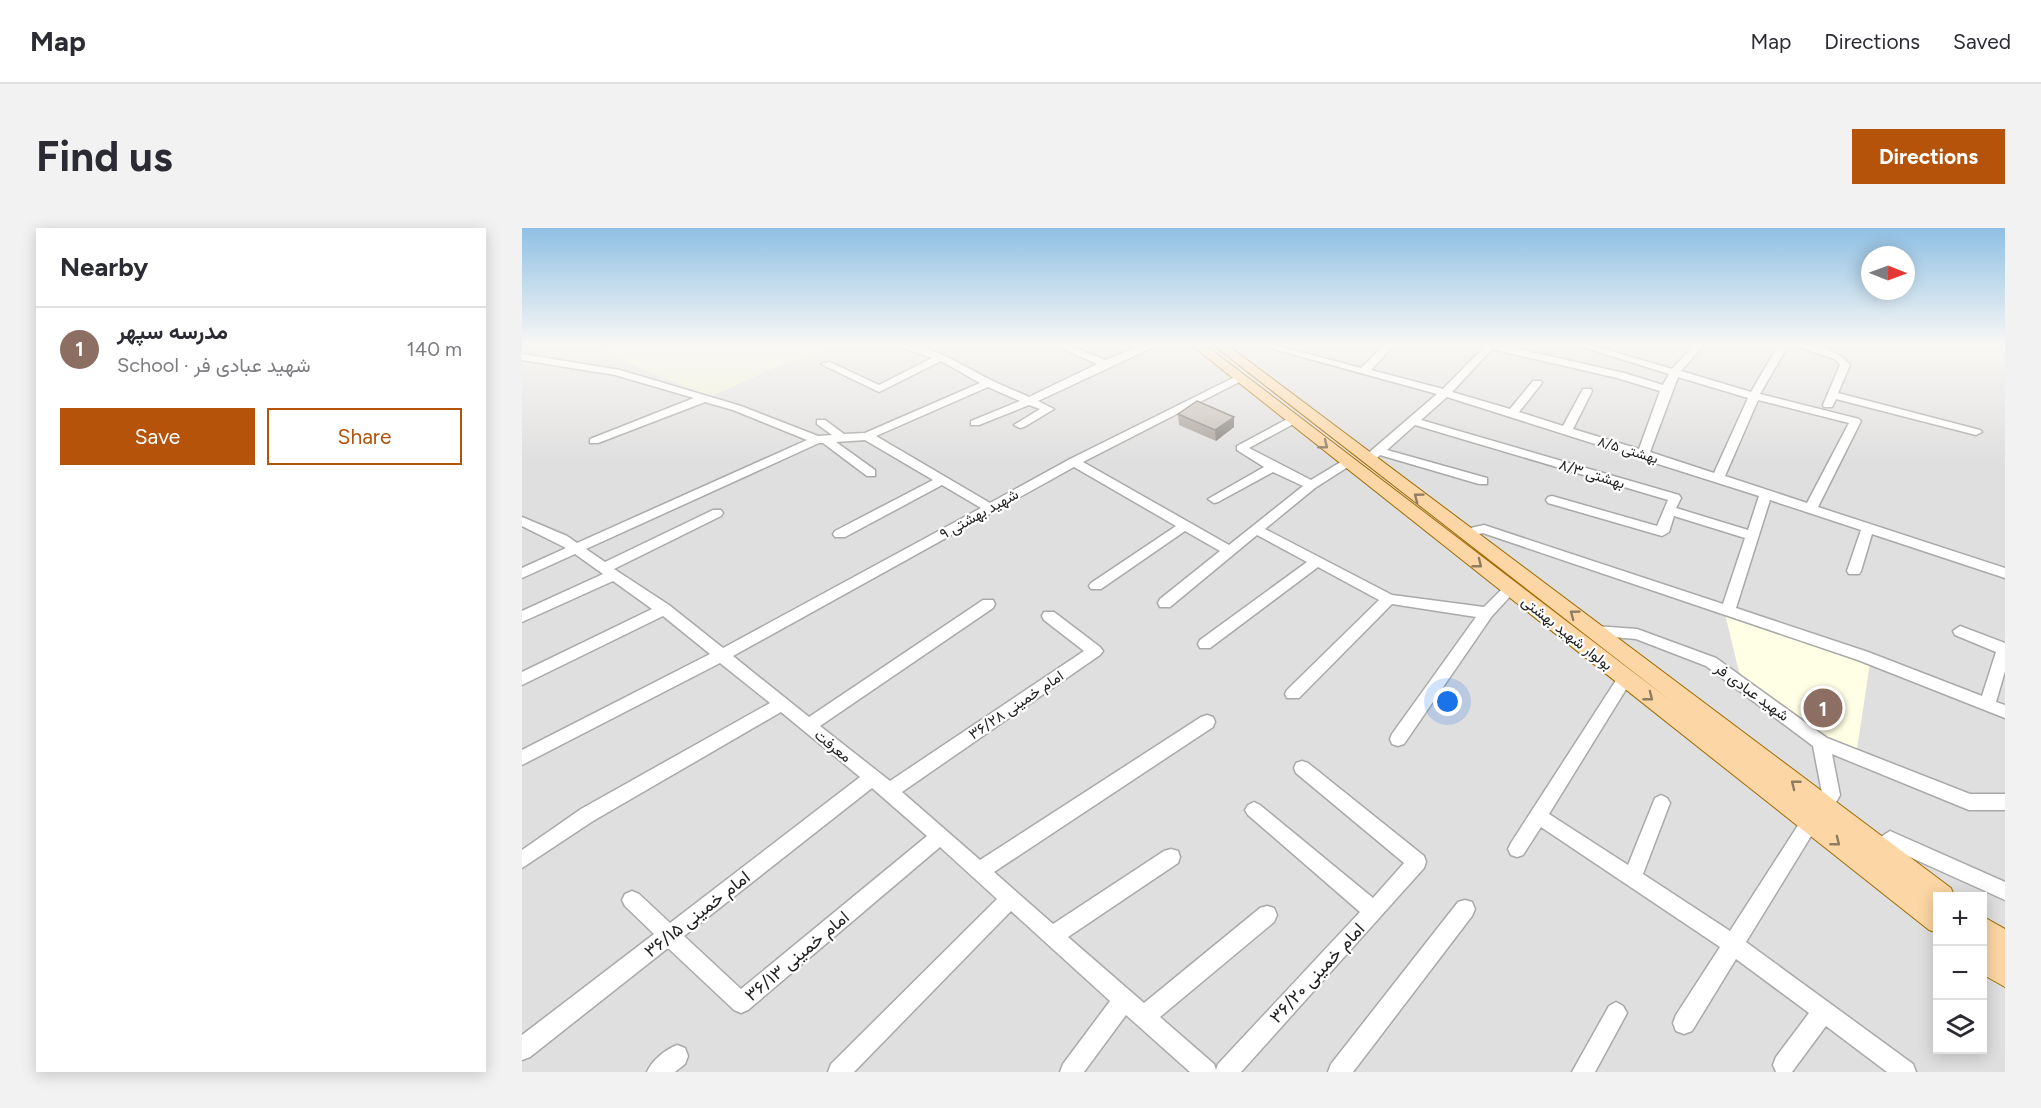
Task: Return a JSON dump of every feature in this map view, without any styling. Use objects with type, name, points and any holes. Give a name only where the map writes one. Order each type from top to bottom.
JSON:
[{"type":"main road","name":"بولوار شهید بهشتی","points":[[1246,383],[1810,822],[1909,885],[1933,894]]},
{"type":"main road","name":"بولوار شهید بهشتی","points":[[1273,383],[1374,455],[1467,533],[1879,848],[1933,915]]},
{"type":"main road","points":[[1987,931],[2005,945]]},
{"type":"main road","points":[[1987,960],[2005,974]]},
{"type":"street","points":[[652,383],[737,408],[821,439],[871,473]]},
{"type":"street","points":[[867,383],[879,389],[890,383]]},
{"type":"street","points":[[522,573],[821,439],[867,436],[987,383]]},
{"type":"street","points":[[989,383],[1049,409],[1020,425]]},
{"type":"street","points":[[975,423],[1065,383]]},
{"type":"street","name":"شهید بهشتی ۹","points":[[522,758],[722,656],[1074,462],[1228,383]]},
{"type":"street","name":"بهشتی ۸/۵","points":[[1407,383],[1643,454],[1868,526],[2005,573]]},
{"type":"street","points":[[1374,455],[1454,383]]},
{"type":"street","points":[[1512,414],[1537,383]]},
{"type":"street","points":[[1647,383],[1668,390]]},
{"type":"street","points":[[1643,454],[1670,383]]},
{"type":"street","points":[[1710,383],[1855,421],[1811,508]]},
{"type":"street","points":[[1718,478],[1761,383]]},
{"type":"street","points":[[1826,413],[1837,383]]},
{"type":"street","points":[[1566,431],[1587,391]]},
{"type":"street","points":[[1832,395],[1976,432]]},
{"type":"street","points":[[594,441],[702,399]]},
{"type":"street","points":[[1293,420],[1241,447],[1273,467],[1311,484]]},
{"type":"street","name":"بهشتی ۸/۳","points":[[1413,420],[1675,498],[1670,510]]},
{"type":"street","points":[[821,422],[840,437]]},
{"type":"street","points":[[867,436],[990,508]]},
{"type":"street","points":[[1374,455],[1483,481]]},
{"type":"street","points":[[1074,462],[1228,550]]},
{"type":"street","points":[[1165,603],[1311,484],[1348,463]]},
{"type":"street","points":[[1215,499],[1273,467]]},
{"type":"street","points":[[840,534],[942,480]]},
{"type":"street","points":[[1728,612],[1766,494]]},
{"type":"street","points":[[1552,500],[1662,532],[1670,510],[1753,536]]},
{"type":"street","points":[[522,617],[717,513]]},
{"type":"street","name":"معرفت","points":[[522,521],[562,539],[664,609],[782,704],[889,791],[1206,1072]]},
{"type":"street","points":[[1096,586],[1184,526]]},
{"type":"street","points":[[1854,571],[1868,526]]},
{"type":"street","points":[[1256,529],[1389,599],[1465,611],[1487,612]]},
{"type":"street","points":[[1467,533],[1484,529],[1863,656],[2005,712]]},
{"type":"street","points":[[1205,644],[1316,562]]},
{"type":"street","points":[[1398,739],[1487,612],[1510,588]]},
{"type":"street","points":[[1293,694],[1389,599]]},
{"type":"street","points":[[808,726],[988,604]]},
{"type":"street","points":[[522,679],[664,609]]},
{"type":"street","name":"امام خمینی ۳۶/۲۸","points":[[889,791],[1095,651],[1050,616]]},
{"type":"street","name":"شهید عبادی فر","points":[[1595,631],[1636,634],[1711,662],[1821,743],[1969,802],[2005,802]]},
{"type":"street","points":[[1960,631],[2004,649],[1987,704]]},
{"type":"street","points":[[1517,849],[1625,678]]},
{"type":"street","points":[[522,860],[587,815],[782,704]]},
{"type":"street","points":[[979,871],[1207,722]]},
{"type":"street","points":[[1821,743],[1831,795],[1822,805]]},
{"type":"street","points":[[1302,768],[1417,862],[1374,911]]},
{"type":"street","name":"امام خمینی ۳۶/۱۵","points":[[522,1049],[872,778]]},
{"type":"street","points":[[1632,878],[1661,803]]},
{"type":"street","name":"امام خمینی ۳۶/۲۰","points":[[1226,1072],[1374,911],[1254,810]]},
{"type":"street","points":[[1538,816],[1734,945],[1905,1072]]},
{"type":"street","points":[[1684,1023],[1810,822]]},
{"type":"street","name":"امام خمینی ۳۶/۱۳","points":[[632,900],[741,1003],[940,836]]},
{"type":"street","points":[[1879,848],[1890,839],[2005,891]]},
{"type":"street","points":[[1053,936],[1171,857]]},
{"type":"street","points":[[839,1072],[1010,899]]},
{"type":"street","points":[[1339,1072],[1465,909]]},
{"type":"street","points":[[1144,1017],[1267,915]]},
{"type":"street","points":[[1071,1072],[1124,1000]]},
{"type":"street","points":[[1784,1065],[1823,1012]]},
{"type":"street","points":[[1583,1072],[1616,1013]]},
{"type":"street","points":[[658,1072],[677,1056]]},
{"type":"shaded area","points":[[522,383],[2005,383],[2005,1072],[522,1072]]},
{"type":"shaded area","points":[[677,383],[740,383],[710,397]]},
{"type":"shaded area","points":[[1725,614],[1870,663],[1857,749],[1826,737],[1741,680]]},
{"type":"building","points":[[1197,401],[1234,417],[1215,430],[1178,414]]},
{"type":"place","name":"مدرسه سپهر","points":[[1823,708]]}]
